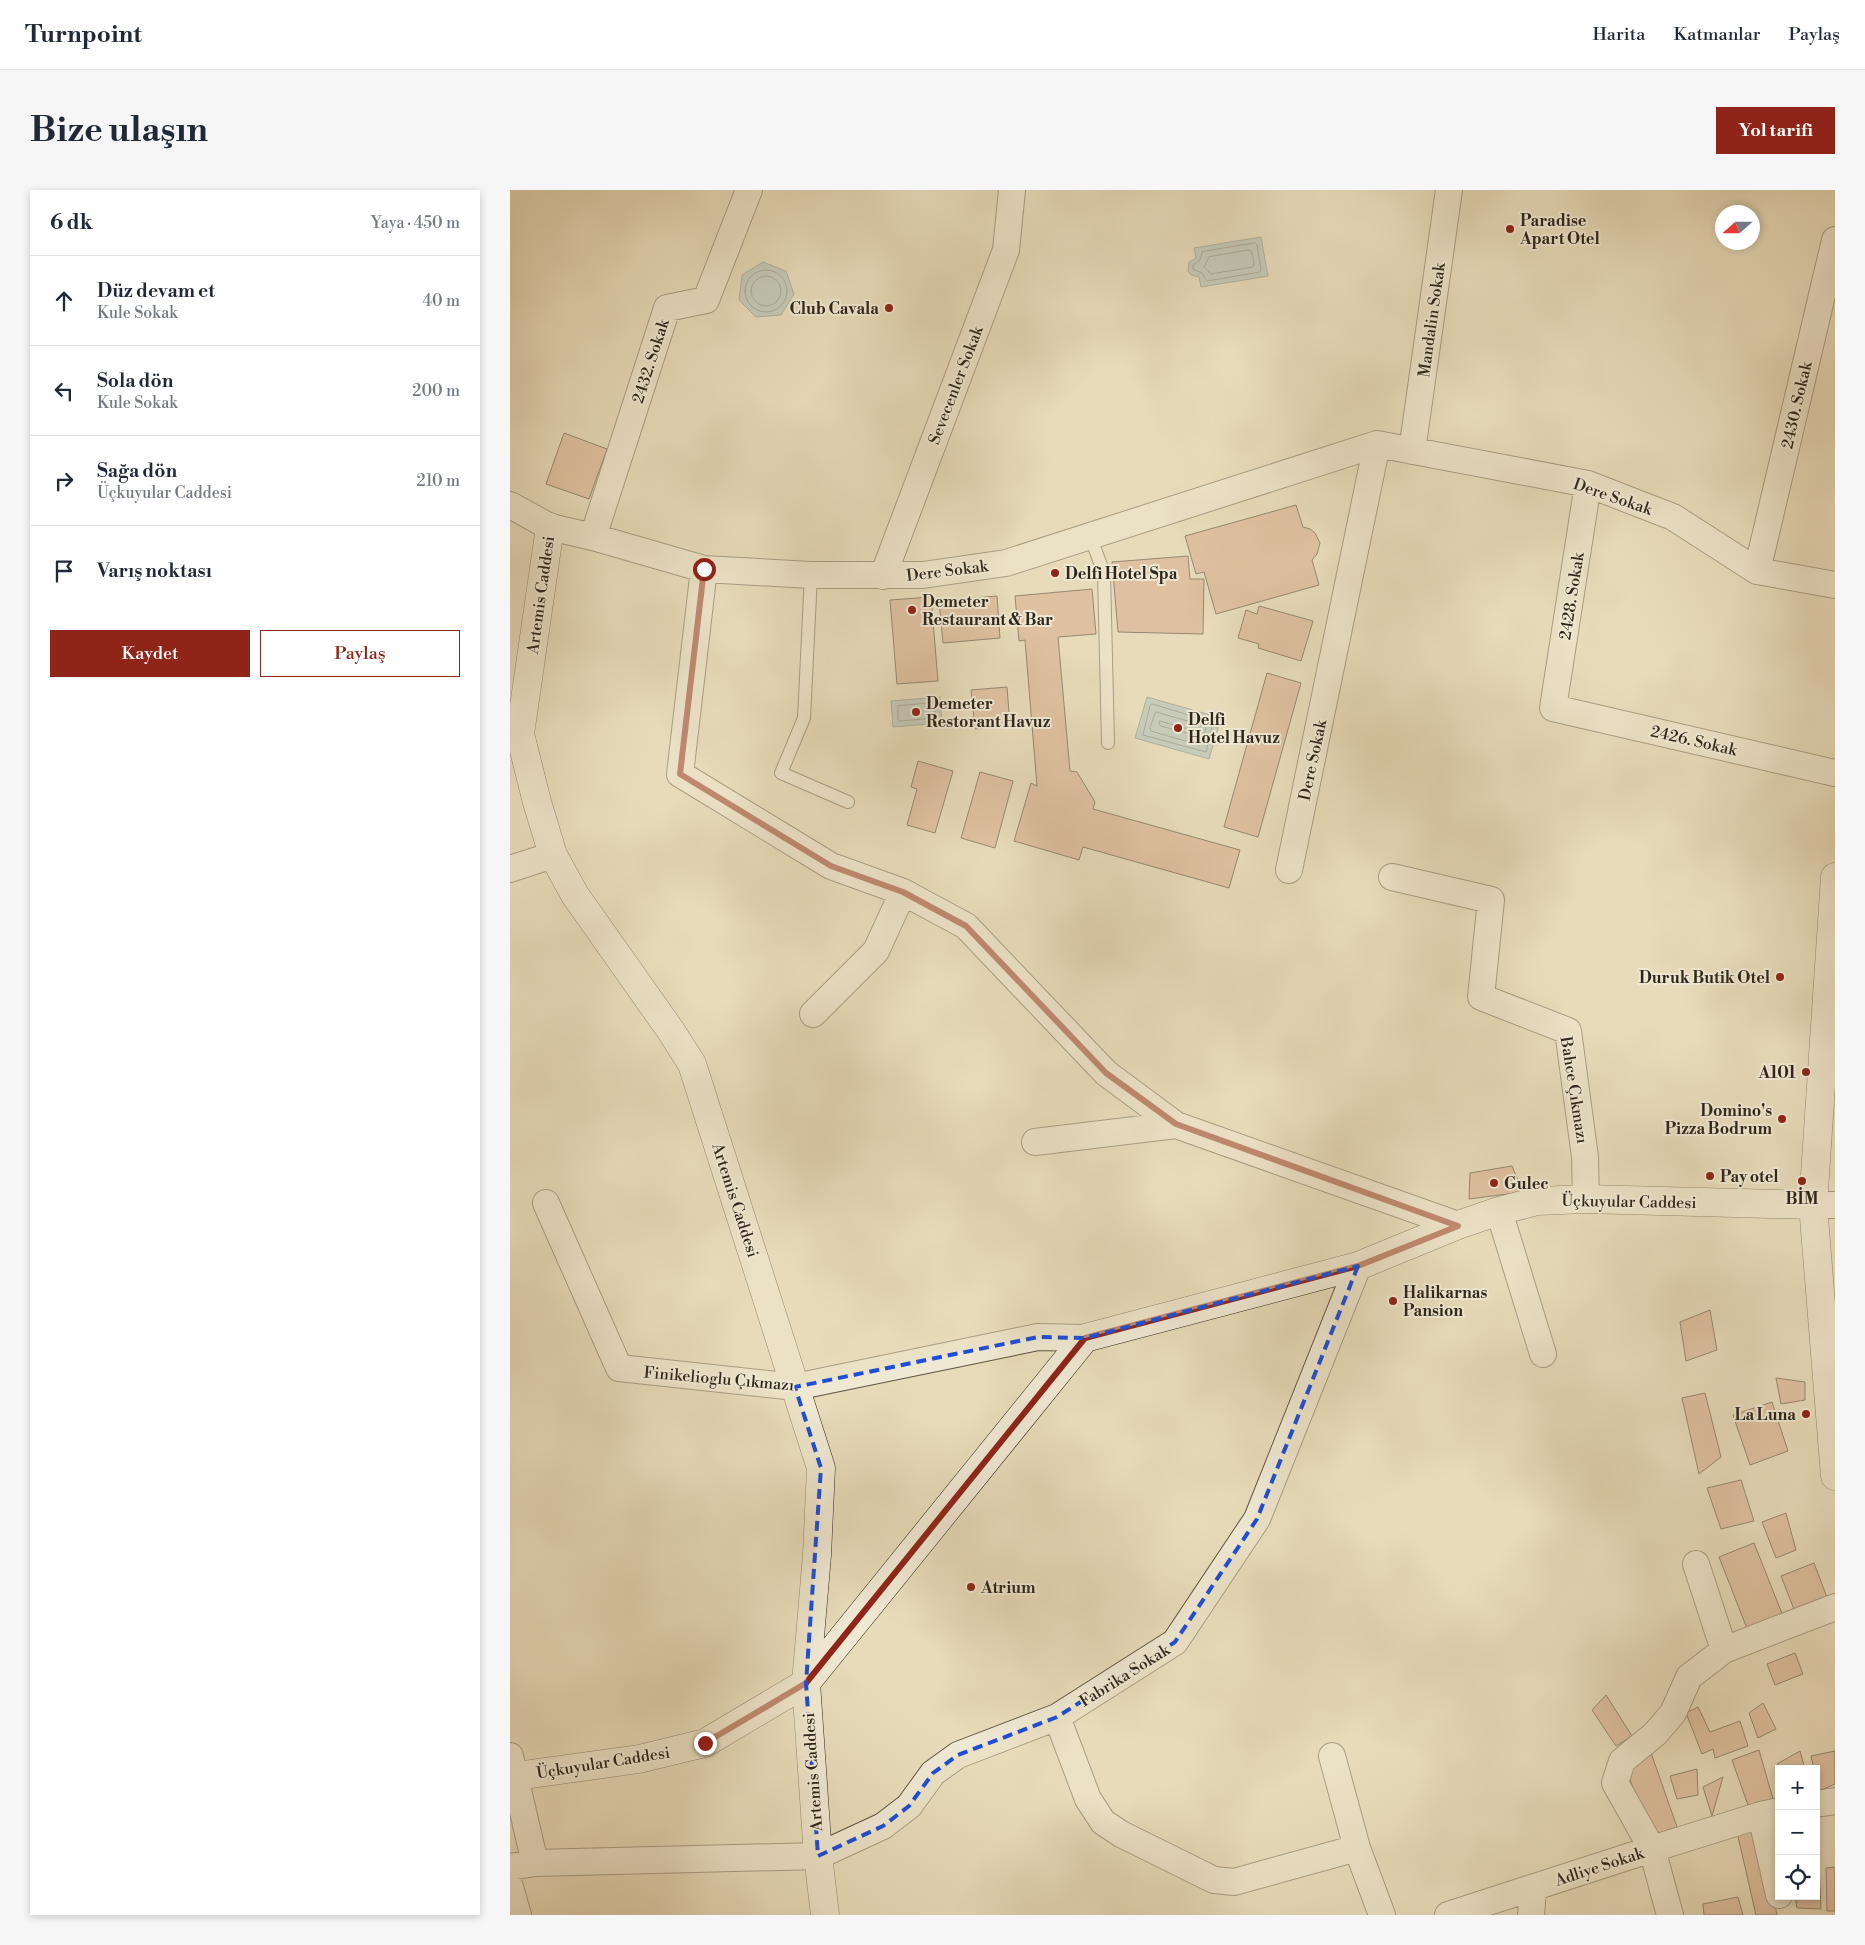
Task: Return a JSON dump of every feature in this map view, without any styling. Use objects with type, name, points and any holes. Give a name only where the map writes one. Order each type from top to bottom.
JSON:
[{"type":"street","name":"2432. Sokak","points":[[593,537],[667,308],[706,300],[749,190]]},
{"type":"street","name":"Sevecenler Sokak","points":[[883,576],[1006,250],[1012,190]]},
{"type":"street","name":"Mandalin Sokak","points":[[1412,451],[1448,190]]},
{"type":"street","name":"2430. Sokak","points":[[1757,571],[1835,240]]},
{"type":"street","name":"Dere Sokak","points":[[1289,870],[1377,444]]},
{"type":"street","name":"Dere Sokak","points":[[510,504],[550,527],[593,537],[704,569],[810,575],[923,575],[1006,563],[1377,444],[1588,484],[1673,517],[1757,571],[1835,585]]},
{"type":"street","name":"2428. Sokak","points":[[1553,708],[1588,484]]},
{"type":"street","name":"Artemis Caddesi","points":[[550,527],[520,734],[553,855],[576,895],[672,1031],[692,1064],[821,1468],[817,1555],[806,1683],[818,1856],[825,1915]]},
{"type":"street","points":[[704,569],[680,774],[831,866],[903,892],[966,926],[1106,1073],[1176,1124],[1458,1226]]},
{"type":"street","name":"2426. Sokak","points":[[1553,708],[1835,773]]},
{"type":"street","points":[[510,869],[553,855]]},
{"type":"street","name":"Bahce Çıkmazı","points":[[1392,877],[1492,900],[1481,998],[1568,1031],[1585,1157],[1586,1199]]},
{"type":"street","points":[[1835,877],[1824,1205],[1835,1476]]},
{"type":"street","points":[[813,1014],[876,951],[903,892]]},
{"type":"street","points":[[1035,1142],[1176,1124]]},
{"type":"street","name":"Üçkuyular Caddesi","points":[[512,1770],[639,1760],[705,1743],[806,1683],[1085,1338],[1358,1266],[1499,1211],[1537,1201],[1586,1199],[1824,1205]]},
{"type":"street","name":"Finikelioglu Çıkmazı","points":[[546,1203],[619,1368],[795,1387],[1038,1337],[1085,1338]]},
{"type":"street","points":[[1499,1211],[1543,1354]]},
{"type":"street","name":"Fabrika Sokak","points":[[818,1856],[883,1826],[909,1806],[933,1772],[958,1755],[1057,1717],[1175,1642],[1257,1519],[1358,1266]]},
{"type":"street","points":[[1696,1564],[1724,1650]]},
{"type":"street","name":"Adliye Sokak","points":[[1448,1915],[1652,1848],[1615,1783],[1622,1761],[1655,1734],[1673,1713],[1689,1677],[1724,1650],[1835,1607]]},
{"type":"street","points":[[1057,1717],[1088,1799],[1103,1822],[1121,1834],[1214,1880],[1234,1882],[1357,1848]]},
{"type":"street","points":[[1332,1756],[1357,1848],[1382,1915]]},
{"type":"street","points":[[512,1770],[535,1863]]},
{"type":"street","points":[[1820,1803],[1835,1801]]},
{"type":"street","points":[[1670,1915],[1652,1848],[1770,1813],[1775,1859]]},
{"type":"street","points":[[510,1867],[535,1863],[818,1856]]},
{"type":"street","points":[[510,1887],[518,1915]]},
{"type":"street","points":[[1531,1915],[1533,1888]]},
{"type":"street","points":[[1780,1900],[1783,1915]]},
{"type":"lane","points":[[1090,536],[1104,573],[1108,743]]},
{"type":"lane","points":[[810,575],[804,718],[782,773],[848,802]]},
{"type":"highlighted area","points":[[1358,1266],[1257,1519],[1175,1642],[1057,1717],[958,1755],[933,1773],[909,1806],[883,1826],[818,1856],[806,1683],[821,1468],[795,1387],[1038,1337],[1085,1338]]},
{"type":"water","points":[[1261,237],[1268,276],[1201,287],[1199,277],[1191,275],[1188,271],[1189,262],[1196,258],[1194,248]]},
{"type":"water","points":[[763,262],[786,271],[794,294],[781,315],[756,317],[739,300],[742,275]]},
{"type":"water","name":"Demeter Restorant Havuz","points":[[940,697],[942,723],[893,727],[891,701]]},
{"type":"water","name":"Delfi Hotel Havuz","points":[[1147,697],[1221,718],[1209,759],[1135,738]]},
{"type":"building","points":[[564,433],[607,449],[589,499],[546,484]]},
{"type":"building","points":[[1296,505],[1303,527],[1315,533],[1320,543],[1317,554],[1312,560],[1319,585],[1216,614],[1204,572],[1196,574],[1185,536]]},
{"type":"building","points":[[1188,556],[1190,579],[1204,579],[1203,634],[1118,632],[1112,562]]},
{"type":"building","points":[[1092,589],[1096,634],[1058,637],[1070,771],[1077,772],[1095,802],[1093,809],[1240,850],[1229,888],[1083,847],[1079,860],[1014,841],[1031,783],[1037,786],[1025,640],[1019,641],[1015,596]]},
{"type":"building","points":[[997,596],[1000,638],[943,643],[939,601]]},
{"type":"building","points":[[931,597],[938,681],[897,684],[890,600]]},
{"type":"building","points":[[1259,606],[1313,621],[1301,661],[1258,648],[1259,644],[1238,638],[1246,610],[1257,614]]},
{"type":"building","points":[[1267,673],[1301,683],[1258,837],[1224,827]]},
{"type":"building","points":[[1007,687],[1010,726],[975,729],[971,690]]},
{"type":"building","points":[[918,761],[953,771],[935,833],[907,825],[917,789],[911,787]]},
{"type":"building","points":[[980,772],[1013,781],[995,848],[961,838]]},
{"type":"building","name":"Gulec","points":[[1512,1166],[1523,1192],[1469,1199],[1470,1173]]},
{"type":"building","points":[[1710,1310],[1717,1350],[1686,1361],[1680,1322]]},
{"type":"building","points":[[1776,1378],[1805,1382],[1805,1400],[1781,1404]]},
{"type":"building","points":[[1705,1393],[1721,1457],[1699,1474],[1682,1398]]},
{"type":"building","points":[[1772,1402],[1788,1451],[1750,1465],[1733,1415]]},
{"type":"building","points":[[1741,1480],[1754,1521],[1721,1529],[1707,1488]]},
{"type":"building","points":[[1786,1513],[1796,1550],[1776,1558],[1762,1522]]},
{"type":"building","points":[[1754,1543],[1783,1616],[1748,1631],[1719,1557]]},
{"type":"building","points":[[1814,1563],[1828,1600],[1795,1612],[1781,1576]]},
{"type":"building","points":[[1795,1653],[1803,1674],[1775,1685],[1767,1664]]},
{"type":"building","points":[[1606,1695],[1632,1736],[1616,1746],[1592,1710]]},
{"type":"building","points":[[1763,1703],[1776,1729],[1758,1738],[1749,1713]]},
{"type":"building","points":[[1698,1707],[1710,1732],[1740,1721],[1748,1746],[1715,1758],[1713,1749],[1702,1754],[1686,1713]]},
{"type":"building","points":[[1650,1750],[1677,1827],[1650,1836],[1626,1768]]},
{"type":"building","points":[[1759,1750],[1773,1799],[1749,1808],[1732,1760]]},
{"type":"building","points":[[1800,1751],[1804,1765],[1777,1765]]},
{"type":"building","points":[[1835,1751],[1835,1784],[1820,1791],[1820,1765],[1813,1765],[1811,1756]]},
{"type":"building","points":[[1697,1769],[1698,1795],[1677,1799],[1670,1776]]},
{"type":"building","points":[[1723,1777],[1712,1816],[1703,1787]]},
{"type":"building","points":[[1758,1824],[1777,1915],[1756,1915],[1737,1832]]},
{"type":"building","points":[[1835,1867],[1835,1911],[1827,1911],[1826,1868]]},
{"type":"building","points":[[1820,1888],[1821,1909],[1797,1908],[1796,1900],[1820,1900]]},
{"type":"building","points":[[1738,1897],[1743,1915],[1704,1915],[1703,1904]]},
{"type":"place","name":"Paradise Apart Otel","points":[[1510,229]]},
{"type":"place","name":"Club Cavala","points":[[889,308]]},
{"type":"place","name":"Delfi Hotel Spa","points":[[1055,573]]},
{"type":"place","name":"Demeter Restaurant & Bar","points":[[912,610]]},
{"type":"place","name":"Demeter Restorant Havuz","points":[[916,712]]},
{"type":"place","name":"Delfi Hotel Havuz","points":[[1178,728]]},
{"type":"place","name":"Duruk Butik Otel","points":[[1780,977]]},
{"type":"place","name":"A101","points":[[1806,1072]]},
{"type":"place","name":"Domino's Pizza Bodrum","points":[[1782,1119]]},
{"type":"place","name":"Pay otel","points":[[1710,1176]]},
{"type":"place","name":"BİM","points":[[1802,1181]]},
{"type":"place","name":"Gulec","points":[[1494,1183]]},
{"type":"place","name":"Halikarnas Pansion","points":[[1393,1301]]},
{"type":"place","name":"La Luna","points":[[1806,1414]]},
{"type":"place","name":"Atrium","points":[[971,1587]]},
{"type":"route","points":[[704,569],[680,774],[831,866],[903,892],[966,926],[1106,1073],[1176,1124],[1458,1226],[1358,1266],[1085,1338],[806,1683],[705,1743]]}]
